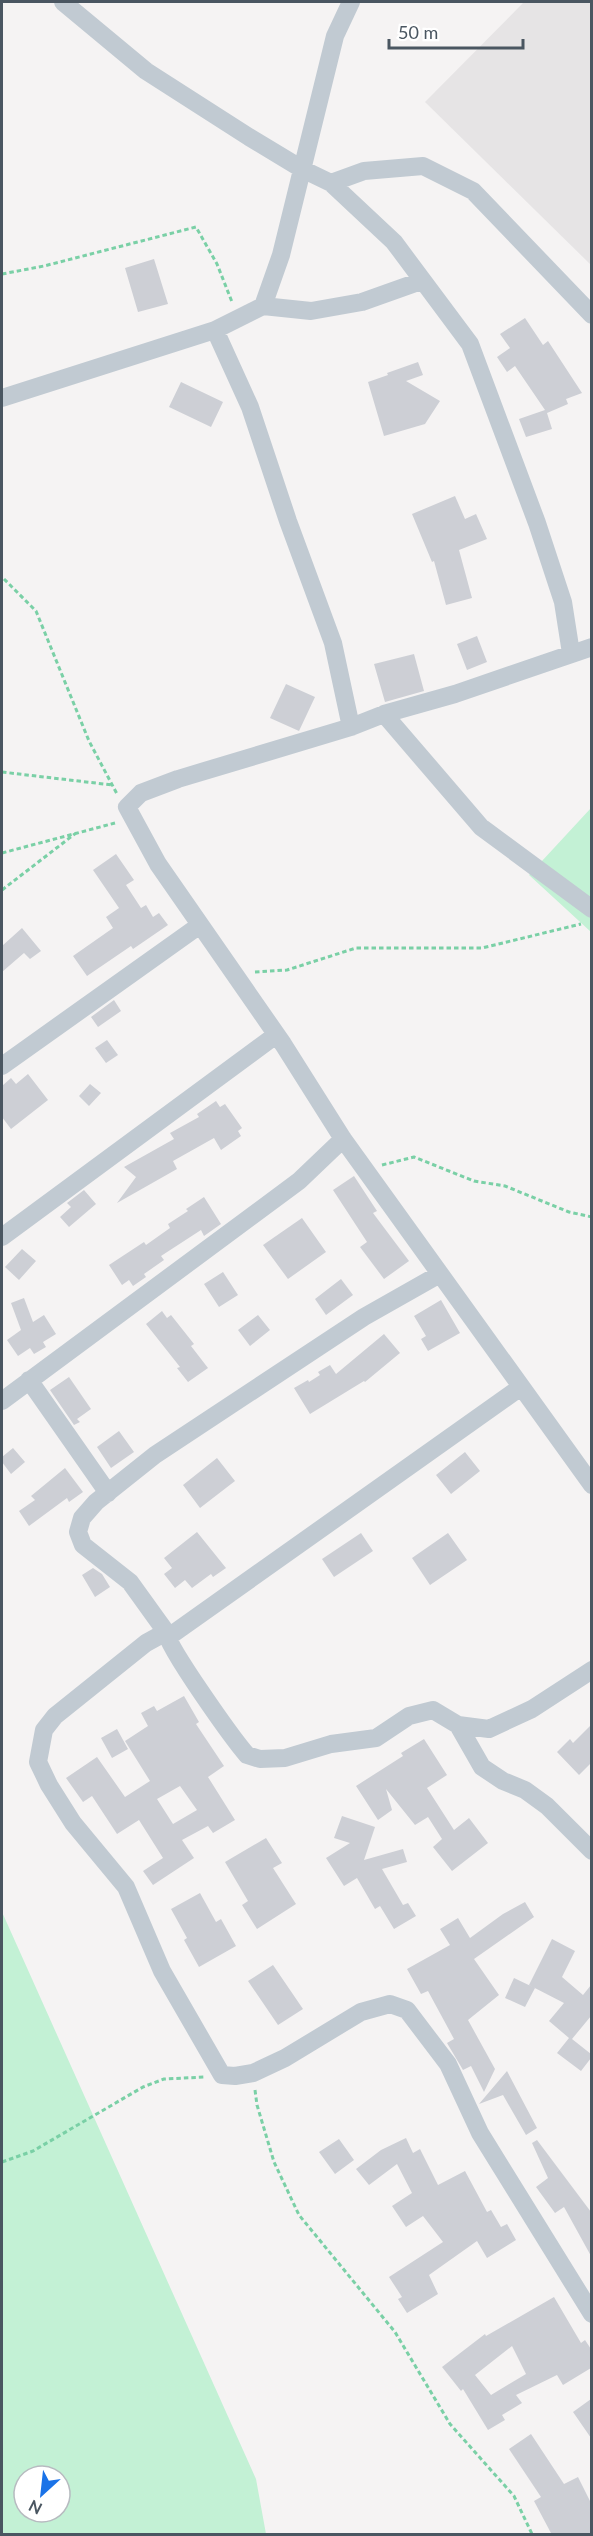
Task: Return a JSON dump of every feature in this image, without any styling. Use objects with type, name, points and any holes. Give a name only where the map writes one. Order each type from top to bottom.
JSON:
[{"type":"street","points":[[63,2],[146,71],[302,169],[331,183],[394,242],[470,344],[537,523],[563,602],[571,653]]},
{"type":"street","points":[[263,306],[281,255],[335,36],[351,2]]},
{"type":"street","points":[[331,183],[364,171],[423,166],[473,191],[591,315]]},
{"type":"street","points":[[2,398],[215,330],[263,306],[311,311],[363,302],[421,281]]},
{"type":"street","points":[[215,330],[250,406],[288,521],[333,643],[351,728]]},
{"type":"street","points":[[591,647],[455,694],[384,714],[351,728],[178,779],[141,793],[124,805],[158,864],[276,1035],[343,1139],[591,1485]]},
{"type":"street","points":[[384,714],[481,827],[591,909]]},
{"type":"street","points":[[2,1066],[200,925]]},
{"type":"street","points":[[2,1237],[276,1035]]},
{"type":"street","points":[[2,1401],[299,1181],[343,1139]]},
{"type":"street","points":[[441,1274],[364,1317],[155,1455],[108,1493],[82,1518],[78,1532],[83,1545],[130,1582],[246,1755],[260,1759],[285,1758],[332,1744],[376,1738],[409,1716],[433,1710],[459,1725],[489,1729],[532,1709],[591,1670]]},
{"type":"street","points":[[29,1380],[108,1493]]},
{"type":"street","points":[[521,1387],[315,1535],[166,1635],[146,1642],[55,1716],[44,1730],[38,1762],[49,1785],[73,1823],[126,1887],[162,1971],[222,2075],[235,2076],[253,2073],[285,2058],[362,2012],[390,2004],[407,2010],[448,2064],[480,2133],[535,2218],[591,2314]]},
{"type":"street","points":[[459,1725],[482,1767],[525,1790],[547,1806],[591,1851]]},
{"type":"path","points":[[2,274],[55,264],[196,227],[217,264],[240,317]]},
{"type":"path","points":[[2,853],[130,820],[89,741],[36,611],[4,579]]},
{"type":"path","points":[[2,772],[112,785]]},
{"type":"path","points":[[2,890],[78,832]]},
{"type":"path","points":[[252,972],[287,970],[356,948],[482,948],[591,922]]},
{"type":"path","points":[[366,1169],[414,1157],[474,1181],[505,1186],[569,1212],[591,1217]]},
{"type":"path","points":[[253,2073],[257,2105],[274,2162],[299,2215],[396,2332],[450,2424],[514,2496],[532,2535]]},
{"type":"path","points":[[2,2162],[33,2151],[143,2087],[164,2079],[222,2075]]},
{"type":"shaded area","points":[[524,2],[591,2],[591,265],[425,102]]},
{"type":"green space","points":[[591,808],[591,932],[529,875]]},
{"type":"green space","points":[[2,1912],[256,2479],[266,2534],[2,2534]]},
{"type":"building","points":[[154,259],[168,304],[138,312],[125,268]]},
{"type":"building","points":[[525,318],[543,345],[548,341],[582,393],[566,399],[568,404],[547,413],[552,429],[526,437],[519,419],[545,410],[515,366],[507,372],[497,357],[510,348],[500,334]]},
{"type":"building","points":[[418,362],[423,375],[406,381],[440,401],[425,424],[384,436],[368,382]]},
{"type":"building","points":[[181,382],[223,402],[211,427],[169,407]]},
{"type":"building","points":[[455,496],[465,519],[476,514],[487,539],[459,550],[472,598],[446,605],[434,561],[432,562],[412,514]]},
{"type":"building","points":[[477,636],[487,662],[467,670],[457,644]]},
{"type":"building","points":[[414,654],[424,691],[385,702],[374,664]]},
{"type":"building","points":[[286,684],[315,697],[299,731],[270,718]]},
{"type":"building","points":[[116,854],[134,880],[126,885],[141,908],[146,905],[153,917],[159,913],[168,925],[133,949],[131,946],[87,976],[73,956],[113,928],[106,917],[119,908],[93,870]]},
{"type":"building","points":[[22,928],[41,951],[30,959],[24,953],[2,972],[2,946]]},
{"type":"building","points":[[114,1000],[121,1011],[98,1027],[91,1017]]},
{"type":"building","points":[[107,1040],[118,1055],[106,1063],[95,1048]]},
{"type":"building","points":[[28,1074],[48,1100],[11,1129],[2,1117],[2,1086],[11,1078],[16,1084]]},
{"type":"building","points":[[90,1084],[101,1093],[89,1106],[79,1096]]},
{"type":"building","points":[[216,1101],[220,1107],[225,1104],[242,1128],[238,1131],[241,1136],[221,1150],[214,1138],[173,1161],[177,1169],[117,1203],[136,1177],[124,1167],[174,1139],[170,1133],[199,1117],[197,1114]]},
{"type":"building","points":[[354,1176],[377,1211],[373,1213],[409,1261],[384,1279],[360,1247],[367,1242],[333,1190]]},
{"type":"building","points":[[84,1190],[96,1204],[69,1227],[60,1217],[71,1207],[67,1203]]},
{"type":"building","points":[[204,1197],[221,1224],[204,1236],[201,1230],[161,1256],[164,1260],[144,1274],[146,1277],[133,1286],[129,1280],[122,1285],[109,1265],[144,1242],[146,1245],[170,1228],[168,1224]]},
{"type":"building","points":[[302,1218],[326,1252],[288,1279],[263,1245]]},
{"type":"building","points":[[22,1249],[36,1261],[19,1280],[5,1267]]},
{"type":"building","points":[[223,1272],[238,1295],[219,1307],[204,1284]]},
{"type":"building","points":[[341,1279],[353,1295],[326,1315],[315,1299]]},
{"type":"building","points":[[24,1298],[33,1322],[44,1315],[56,1334],[43,1342],[46,1347],[34,1354],[30,1348],[18,1356],[7,1340],[21,1330],[11,1303]]},
{"type":"building","points":[[441,1300],[460,1333],[428,1351],[421,1339],[426,1336],[414,1316]]},
{"type":"building","points":[[162,1311],[167,1318],[171,1315],[194,1344],[191,1346],[208,1368],[188,1382],[177,1368],[180,1367],[146,1324]]},
{"type":"building","points":[[258,1315],[270,1330],[250,1346],[238,1330]]},
{"type":"building","points":[[384,1334],[400,1353],[365,1382],[310,1414],[294,1388],[320,1375],[318,1372],[330,1365],[336,1374]]},
{"type":"building","points":[[69,1377],[91,1409],[77,1419],[80,1422],[74,1425],[50,1390]]},
{"type":"building","points":[[119,1431],[134,1452],[111,1468],[97,1447]]},
{"type":"building","points":[[13,1448],[25,1462],[11,1474],[2,1462],[2,1457]]},
{"type":"building","points":[[465,1452],[480,1471],[451,1494],[436,1475]]},
{"type":"building","points":[[217,1458],[235,1481],[200,1508],[183,1485]]},
{"type":"building","points":[[65,1468],[83,1492],[69,1502],[67,1498],[29,1526],[19,1511],[35,1500],[31,1496]]},
{"type":"building","points":[[197,1532],[226,1568],[213,1577],[211,1574],[192,1588],[185,1580],[175,1588],[164,1574],[172,1568],[164,1558]]},
{"type":"building","points":[[361,1533],[373,1551],[334,1577],[322,1559]]},
{"type":"building","points":[[448,1533],[467,1560],[430,1585],[412,1558]]},
{"type":"building","points":[[93,1568],[102,1574],[110,1587],[95,1597],[82,1575]]},
{"type":"building","points":[[184,1696],[199,1722],[196,1724],[224,1766],[208,1777],[235,1820],[213,1833],[208,1826],[182,1840],[194,1858],[153,1885],[143,1871],[163,1858],[139,1820],[117,1834],[92,1796],[83,1802],[66,1778],[97,1757],[125,1797],[150,1781],[125,1741],[148,1726],[141,1713],[154,1706],[157,1711]],"holes":[[[180,1786],[197,1810],[173,1824],[157,1799]]]},
{"type":"building","points":[[591,1725],[591,1763],[579,1775],[557,1752],[570,1739],[573,1743]]},
{"type":"building","points":[[117,1729],[128,1749],[112,1758],[101,1738]]},
{"type":"building","points":[[424,1739],[447,1775],[427,1788],[454,1830],[469,1818],[488,1843],[452,1871],[433,1847],[442,1839],[428,1817],[415,1825],[386,1789],[392,1810],[378,1820],[356,1786],[403,1756],[401,1753]]},
{"type":"building","points":[[342,1816],[375,1827],[364,1860],[403,1849],[407,1862],[382,1869],[403,1905],[408,1903],[416,1916],[394,1929],[380,1906],[375,1909],[357,1878],[344,1886],[326,1858],[350,1843],[334,1838]]},
{"type":"building","points":[[266,1838],[282,1863],[273,1868],[296,1904],[257,1929],[242,1905],[248,1901],[225,1862]]},
{"type":"building","points":[[200,1893],[216,1922],[221,1919],[236,1946],[199,1967],[184,1940],[187,1938],[171,1909]]},
{"type":"building","points":[[525,1902],[534,1917],[474,1959],[499,1995],[468,2020],[495,2069],[484,2092],[471,2066],[463,2070],[447,2043],[454,2039],[428,1991],[421,1994],[407,1969],[450,1945],[440,1929],[458,1918],[470,1938],[503,1914]]},
{"type":"building","points":[[552,1939],[575,1951],[562,1977],[583,1995],[591,1985],[591,2016],[572,2039],[591,2054],[591,2058],[581,2071],[557,2053],[569,2038],[549,2021],[564,2003],[529,1985]]},
{"type":"building","points":[[273,1965],[303,2009],[278,2025],[248,1981]]},
{"type":"building","points":[[514,1978],[535,1988],[525,2007],[505,1998]]},
{"type":"building","points":[[507,2071],[537,2128],[526,2135],[503,2095],[479,2104]]},
{"type":"building","points":[[406,2138],[413,2153],[420,2149],[438,2185],[465,2171],[487,2212],[491,2210],[501,2227],[507,2224],[516,2240],[487,2258],[477,2241],[429,2275],[438,2294],[407,2313],[398,2299],[402,2297],[389,2277],[443,2242],[423,2216],[406,2227],[392,2206],[412,2193],[397,2164],[369,2185],[356,2169],[381,2150]]},
{"type":"building","points":[[339,2139],[354,2160],[335,2174],[319,2152]]},
{"type":"building","points":[[537,2140],[591,2212],[591,2256],[564,2207],[555,2213],[536,2187],[548,2178],[532,2143]]},
{"type":"building","points":[[554,2297],[581,2343],[585,2340],[591,2349],[591,2368],[563,2385],[557,2375],[516,2395],[522,2403],[502,2415],[505,2420],[488,2430],[463,2389],[461,2391],[442,2367],[485,2334],[486,2336]],"holes":[[[512,2346],[526,2374],[491,2395],[475,2375]]]},
{"type":"building","points":[[591,2399],[591,2438],[573,2412]]},
{"type":"building","points":[[531,2434],[564,2484],[578,2477],[591,2503],[591,2535],[552,2535],[534,2501],[541,2497],[509,2449]]}]
